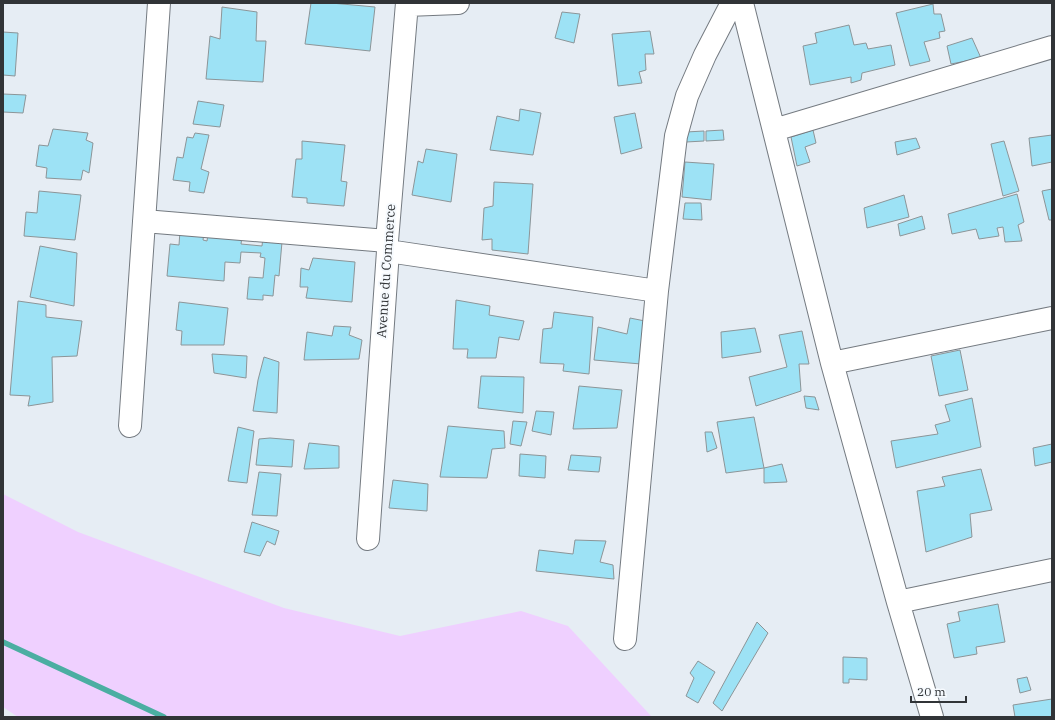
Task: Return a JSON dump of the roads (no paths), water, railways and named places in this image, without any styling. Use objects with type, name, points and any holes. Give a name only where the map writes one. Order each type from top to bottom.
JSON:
[{"type":"street","points":[[130,426],[158,3]]},
{"type":"street","points":[[407,4],[458,3]]},
{"type":"street","points":[[625,640],[657,291],[678,129],[687,96],[705,55],[732,3]]},
{"type":"street","points":[[742,3],[832,363],[898,602],[932,717]]},
{"type":"street","name":"Avenue du Commerce","points":[[368,539],[387,246],[407,4]]},
{"type":"street","points":[[774,130],[1052,47]]},
{"type":"street","points":[[144,221],[387,246],[657,291]]},
{"type":"street","points":[[832,363],[1052,318]]},
{"type":"street","points":[[898,602],[1052,570]]},
{"type":"waterway","points":[[3,642],[164,717]]}]
